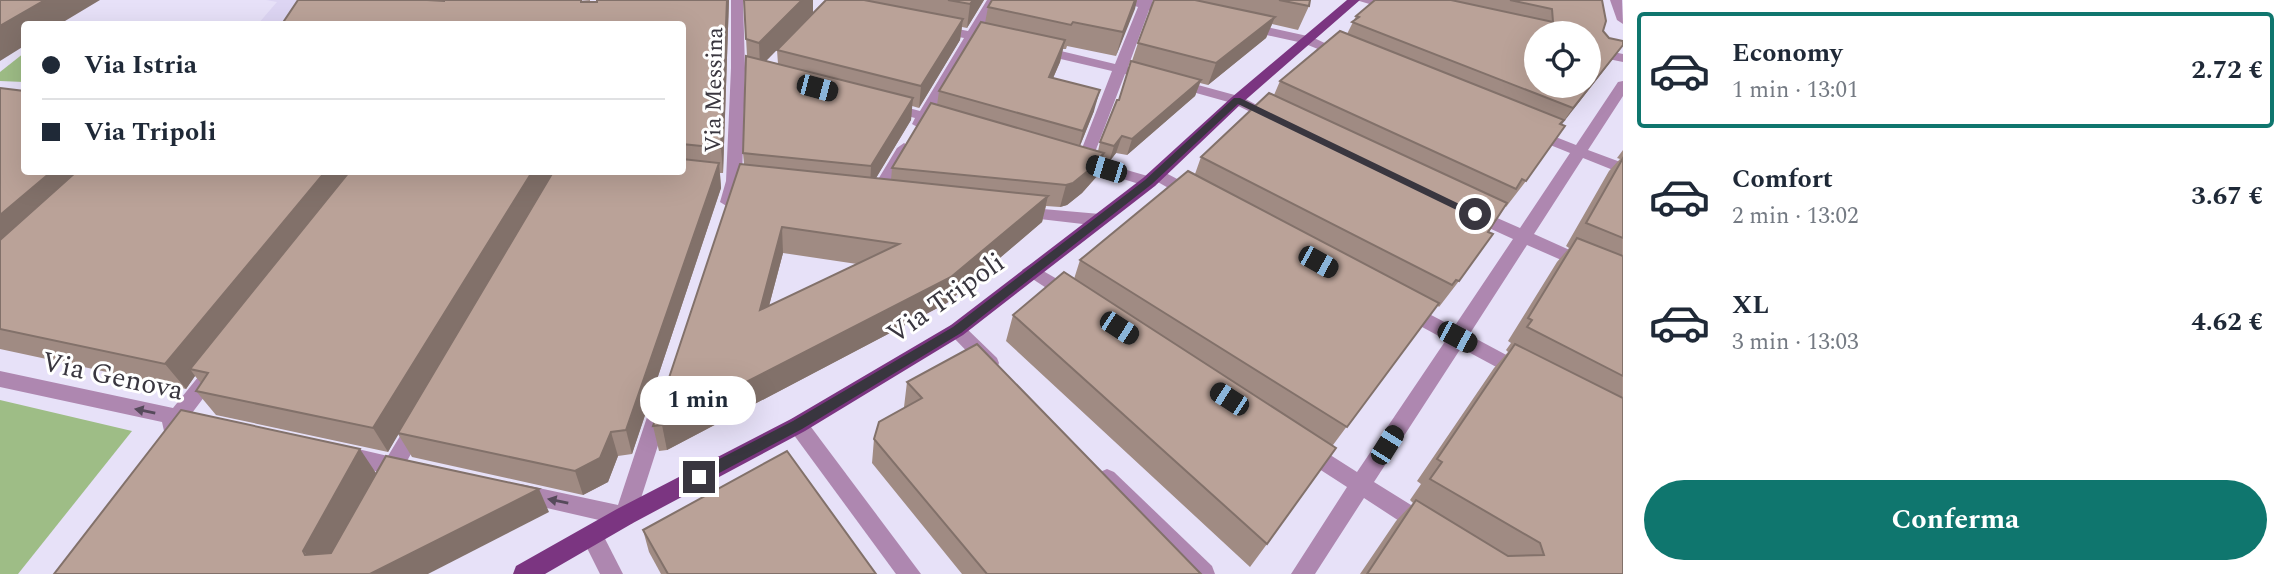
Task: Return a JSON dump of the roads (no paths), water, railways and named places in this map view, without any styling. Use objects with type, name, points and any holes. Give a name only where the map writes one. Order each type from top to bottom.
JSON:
[{"type":"main road","name":"Via Tripoli","points":[[524,574],[625,516],[797,425],[957,330],[1153,178],[1237,100],[1354,0]]},
{"type":"street","name":"Via Messina","points":[[722,220],[734,181],[745,70],[737,0]]},
{"type":"street","points":[[876,197],[993,0]]},
{"type":"street","points":[[1121,0],[1146,2],[1185,14]]},
{"type":"street","points":[[1362,0],[1409,10]]},
{"type":"street","points":[[1616,0],[1623,20]]},
{"type":"street","points":[[1146,2],[1077,160],[1153,178],[1205,201]]},
{"type":"street","points":[[916,25],[1119,68],[1237,100],[1287,124]]},
{"type":"street","points":[[1239,25],[1307,40],[1356,60]]},
{"type":"street","points":[[1601,53],[1623,58]]},
{"type":"street","points":[[1302,574],[1623,85]]},
{"type":"street","points":[[870,102],[964,128]]},
{"type":"street","points":[[1517,126],[1623,170]]},
{"type":"street","points":[[1460,207],[1623,281]]},
{"type":"street","points":[[1007,211],[1100,220]]},
{"type":"street","points":[[1031,270],[1088,307]]},
{"type":"street","points":[[1385,298],[1540,381]]},
{"type":"street","points":[[957,330],[1006,379]]},
{"type":"street","points":[[161,439],[219,364]]},
{"type":"street","name":"Via Genova","points":[[0,379],[218,427]]},
{"type":"street","points":[[503,489],[625,516],[667,387]]},
{"type":"street","points":[[381,490],[428,407]]},
{"type":"street","points":[[797,425],[910,574]]},
{"type":"street","points":[[1292,441],[1438,533]]},
{"type":"street","points":[[326,451],[421,471]]},
{"type":"street","points":[[1095,467],[1204,574]]},
{"type":"street","points":[[592,536],[612,574]]}]
